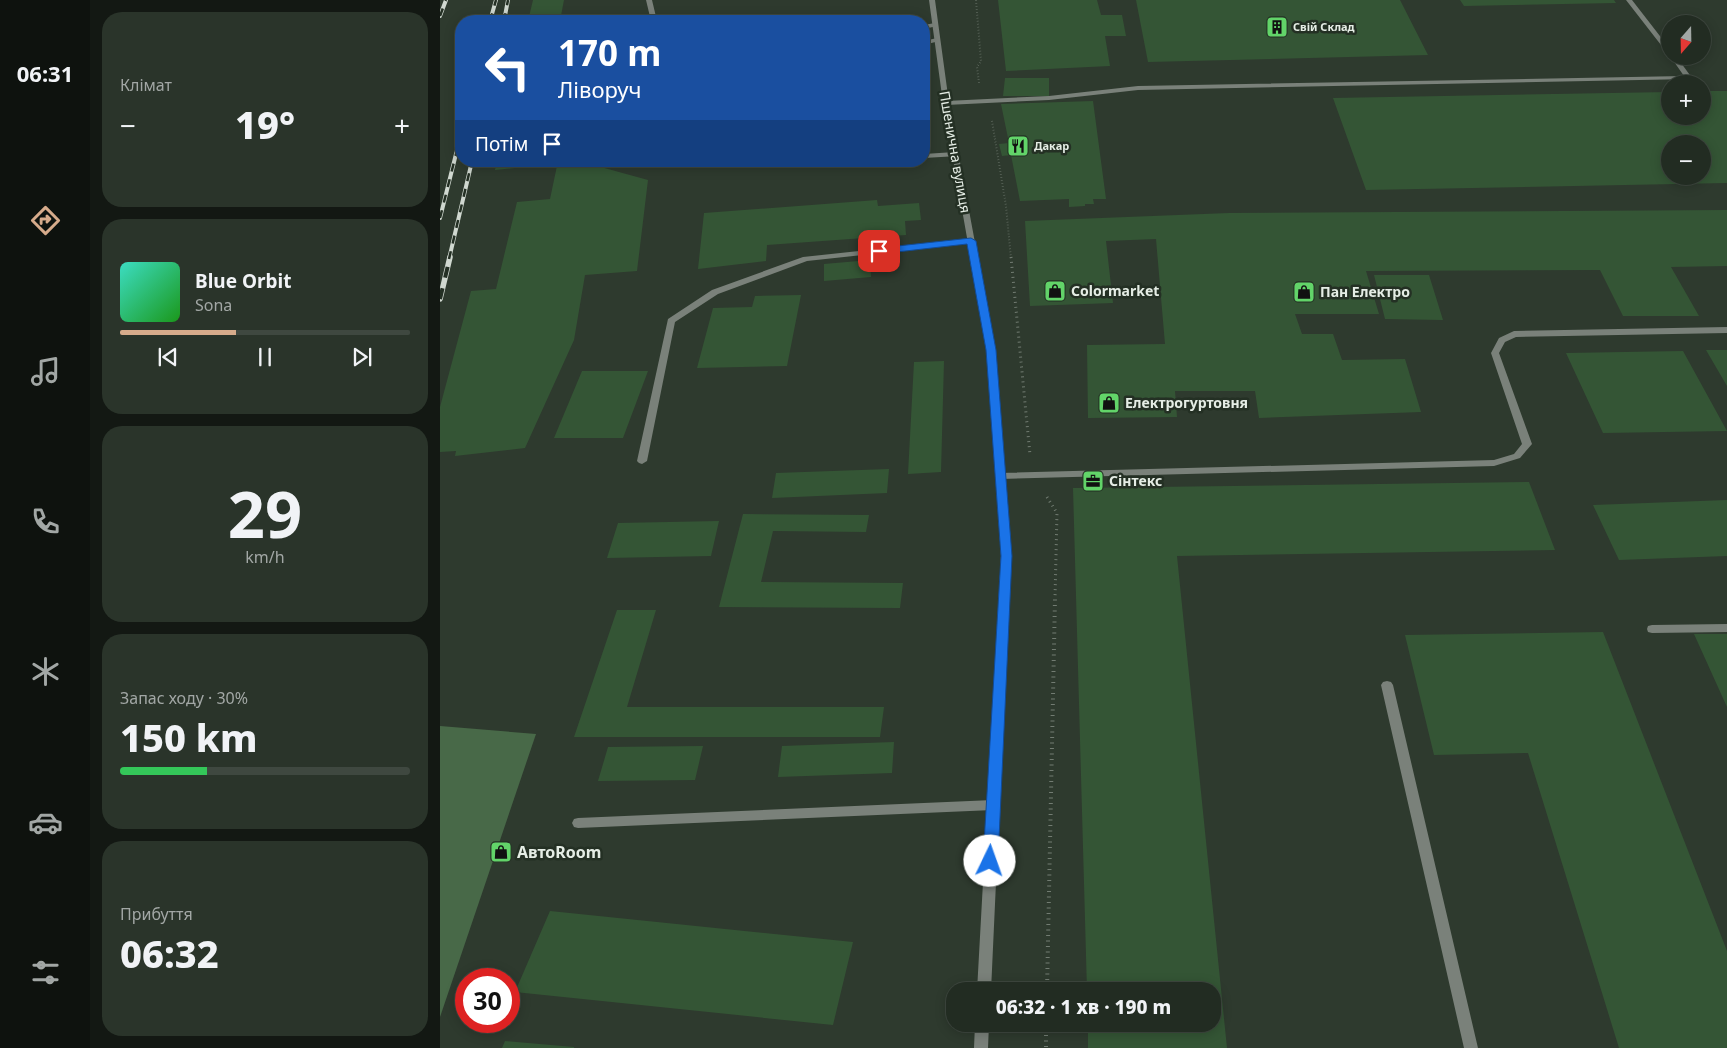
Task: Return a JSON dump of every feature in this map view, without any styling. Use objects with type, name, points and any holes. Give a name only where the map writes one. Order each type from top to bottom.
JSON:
[{"type":"street","points":[[649,0],[653,15]]},
{"type":"street","name":"Пшенична вулиця","points":[[932,0],[946,103],[991,350],[1006,556],[984,982]]},
{"type":"street","points":[[1629,0],[1661,41]]},
{"type":"street","points":[[930,26],[935,26]]},
{"type":"street","points":[[930,42],[937,40]]},
{"type":"street","points":[[946,103],[1049,98],[1138,88],[1689,78],[1680,65]]},
{"type":"street","points":[[930,156],[956,154]]},
{"type":"street","points":[[642,461],[671,321],[715,292],[806,259],[971,241]]},
{"type":"street","points":[[1000,476],[1494,462],[1517,456],[1527,444],[1495,354],[1502,340],[1514,334],[1727,330]]},
{"type":"street","points":[[1652,629],[1727,628]]},
{"type":"street","points":[[1387,685],[1471,1048]]},
{"type":"street","points":[[578,823],[993,805]]},
{"type":"street","points":[[981,1048],[982,1032]]},
{"type":"path","points":[[1046,1032],[1046,1048]]},
{"type":"green space","points":[[440,726],[536,734],[457,968],[455,968],[440,1017]]},
{"type":"building","points":[[533,0],[564,0],[561,15],[529,15]]},
{"type":"building","points":[[998,0],[1097,0],[1101,15],[1122,15],[1126,36],[1105,36],[1110,66],[1006,71]]},
{"type":"building","name":"Свій Склад","points":[[1136,0],[1400,0],[1428,55],[1148,62]]},
{"type":"building","points":[[1460,0],[1614,0],[1616,3],[1464,6]]},
{"type":"building","points":[[1005,78],[1049,78],[1049,96],[1003,96]]},
{"type":"building","points":[[1711,91],[1727,91],[1727,183],[1711,183],[1711,135],[1661,135],[1661,184],[1366,190],[1333,98],[1661,92],[1661,125],[1711,125]]},
{"type":"building","points":[[1093,101],[1106,199],[1093,199],[1094,204],[1069,207],[1069,199],[1020,201],[1011,155],[1002,156],[999,144],[1009,143],[1001,104]]},
{"type":"building","points":[[496,167],[524,167],[495,170]]},
{"type":"building","points":[[557,167],[601,167],[648,180],[637,271],[585,275],[574,340],[525,448],[455,456],[456,451],[440,452],[440,407],[471,291],[496,289],[517,202],[550,199]]},
{"type":"building","points":[[877,200],[878,206],[919,203],[921,220],[905,221],[906,235],[767,245],[766,261],[698,269],[704,213]]},
{"type":"building","points":[[1727,210],[1727,266],[1671,267],[1699,316],[1623,316],[1600,270],[1366,271],[1379,314],[1295,314],[1302,334],[1333,334],[1342,360],[1405,359],[1421,412],[1259,418],[1255,391],[1175,391],[1177,417],[1088,418],[1087,345],[1165,344],[1156,239],[1106,241],[1113,303],[1030,306],[1025,221],[1229,213]]},
{"type":"building","points":[[870,260],[871,277],[824,281],[824,264]]},
{"type":"building","points":[[1374,275],[1429,275],[1443,320],[1385,319]]},
{"type":"building","points":[[801,295],[787,366],[697,368],[713,308],[752,307],[755,296]]},
{"type":"building","points":[[1706,350],[1727,350],[1727,386]]},
{"type":"building","points":[[1683,351],[1727,431],[1603,433],[1566,353]]},
{"type":"building","points":[[944,361],[941,472],[908,474],[914,362]]},
{"type":"building","points":[[582,371],[648,371],[623,438],[554,438]]},
{"type":"building","points":[[889,469],[887,493],[772,498],[776,473]]},
{"type":"building","points":[[1529,482],[1555,550],[1177,556],[1220,982],[1087,982],[1073,488]]},
{"type":"building","points":[[1727,500],[1727,556],[1619,560],[1593,505]]},
{"type":"building","points":[[743,514],[869,515],[866,532],[773,531],[761,582],[903,583],[900,608],[719,607]]},
{"type":"building","points":[[719,521],[711,556],[607,558],[618,523]]},
{"type":"building","points":[[617,610],[656,610],[627,707],[884,707],[880,737],[574,737]]},
{"type":"building","points":[[1603,632],[1727,951],[1727,1048],[1619,1048],[1528,753],[1434,755],[1405,635]]},
{"type":"building","points":[[1694,634],[1727,634],[1727,707]]},
{"type":"building","points":[[894,742],[892,773],[778,777],[782,746]]},
{"type":"building","points":[[703,746],[695,780],[598,781],[608,747]]},
{"type":"building","points":[[550,911],[853,942],[833,1025],[520,993],[520,980]]},
{"type":"building","points":[[1221,989],[1227,1048],[1088,1048],[1088,1032],[1221,1032]]},
{"type":"building","points":[[505,1041],[574,1047],[574,1048],[502,1048]]},
{"type":"railway","points":[[440,16],[446,0]]},
{"type":"railway","points":[[492,15],[496,0]]},
{"type":"railway","points":[[505,15],[508,0]]},
{"type":"railway","points":[[440,218],[455,158]]},
{"type":"railway","points":[[449,259],[471,167]]},
{"type":"railway","points":[[440,299],[450,257]]},
{"type":"place","name":"Свій Склад","points":[[1277,27]]},
{"type":"place","name":"Дакар","points":[[1018,146]]},
{"type":"place","name":"Colormarket","points":[[1055,291]]},
{"type":"place","name":"Пан Електро","points":[[1304,292]]},
{"type":"place","name":"Електрогуртовня","points":[[1109,403]]},
{"type":"place","name":"Сінтекс","points":[[1093,481]]},
{"type":"place","name":"АвтоRoom","points":[[501,852]]},
{"type":"route","points":[[879,251],[971,241],[991,350],[1006,556],[990,861]]}]
